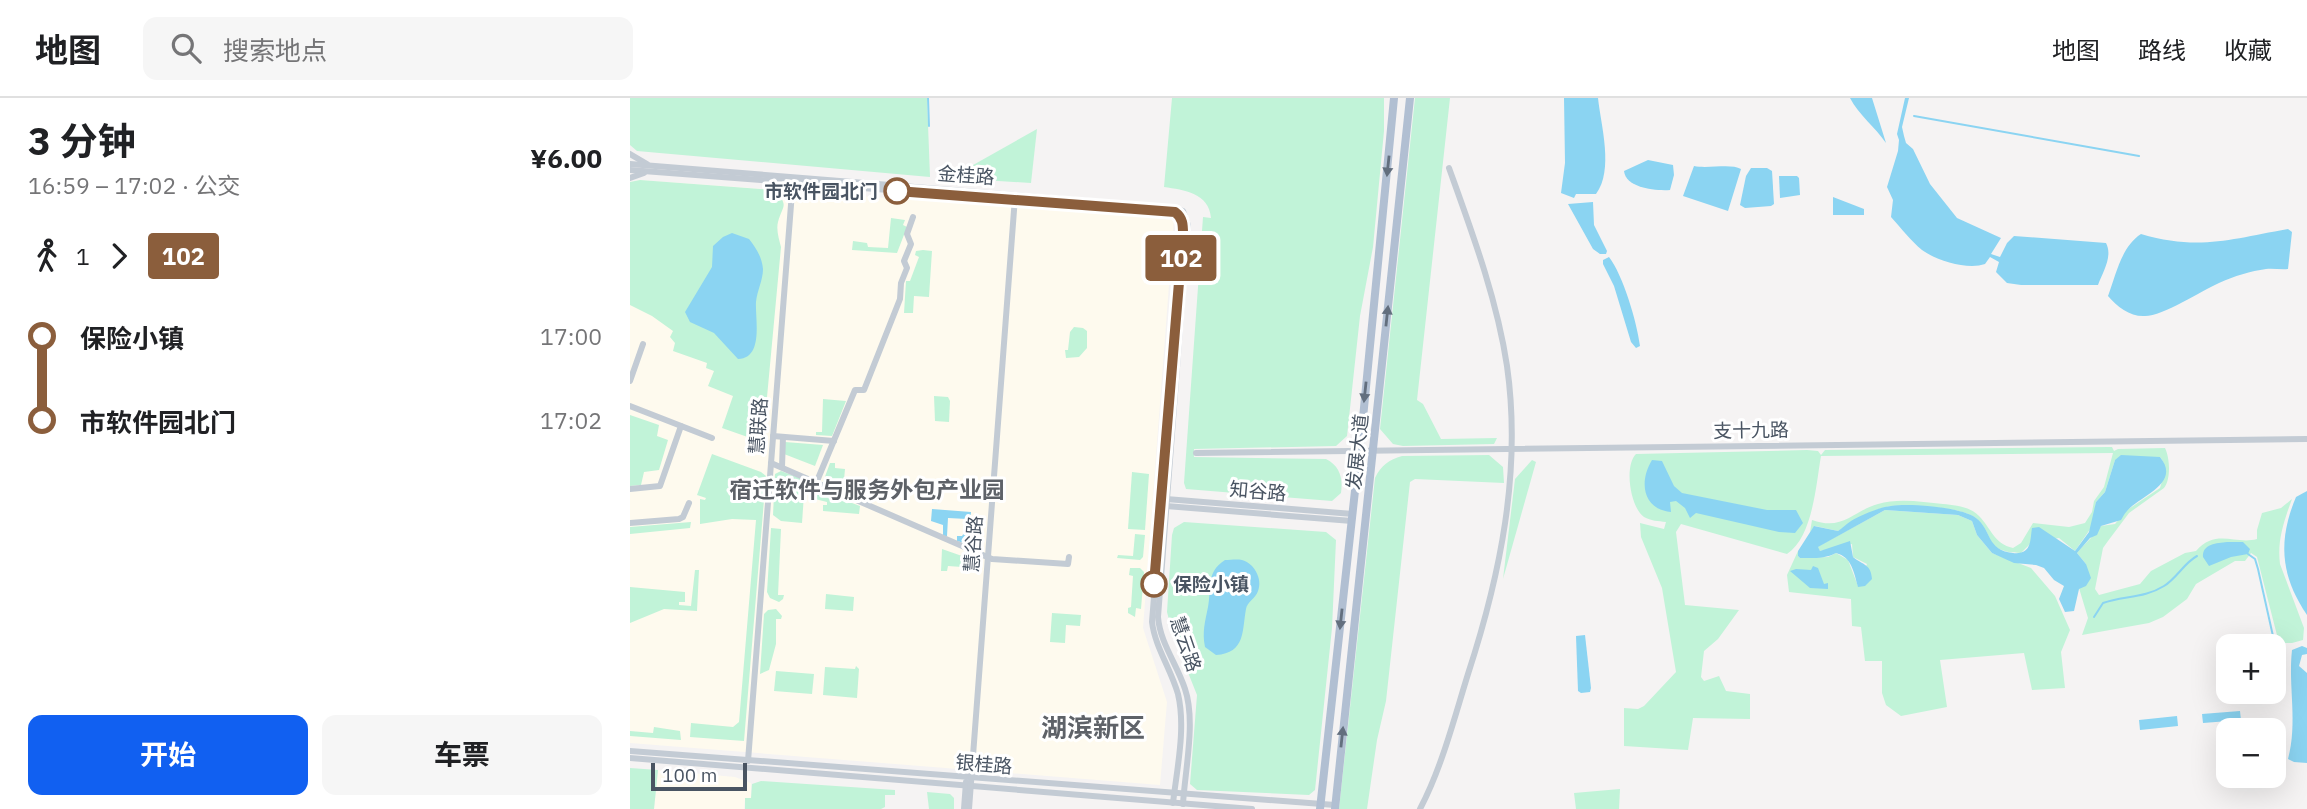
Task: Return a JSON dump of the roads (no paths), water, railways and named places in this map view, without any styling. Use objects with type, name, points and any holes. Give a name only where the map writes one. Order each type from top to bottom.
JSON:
[{"type":"main road","name":"发展大道","points":[[1320,807],[1360,451],[1394,98]]},
{"type":"main road","name":"发展大道","points":[[1335,807],[1410,98]]},
{"type":"street","points":[[630,154],[652,169]]},
{"type":"street","name":"金桂路","points":[[630,164],[652,169]]},
{"type":"street","points":[[1420,809],[1459,705],[1495,580],[1504,535],[1510,479],[1510,403],[1504,347],[1480,260],[1449,168]]},
{"type":"street","points":[[630,178],[652,169]]},
{"type":"street","name":"金桂路","points":[[630,170],[652,169],[1175,210]]},
{"type":"street","name":"慧联路","points":[[748,761],[793,180]]},
{"type":"street","name":"慧谷路","points":[[967,809],[1015,197]]},
{"type":"street","name":"慧云路","points":[[1175,210],[1183,224],[1183,234],[1164,503],[1159,624],[1188,703],[1183,804]]},
{"type":"street","points":[[817,481],[855,390],[864,390],[900,299],[901,283],[907,268],[904,261],[911,244],[907,234],[913,217]]},
{"type":"street","points":[[630,382],[643,344]]},
{"type":"street","points":[[630,406],[712,439]]},
{"type":"street","points":[[630,489],[660,486],[681,426]]},
{"type":"street","points":[[773,436],[834,441]]},
{"type":"street","points":[[782,467],[783,437]]},
{"type":"street","name":"支十九路","points":[[1196,453],[2307,439]]},
{"type":"street","points":[[771,463],[988,557],[1068,564],[1069,557]]},
{"type":"street","points":[[630,523],[679,519],[683,517],[689,503]]},
{"type":"street","name":"慧云路","points":[[1164,503],[1152,622],[1180,703],[1181,724],[1173,803]]},
{"type":"street","name":"知谷路","points":[[1164,503],[1352,517]]},
{"type":"street","name":"银桂路","points":[[630,751],[969,780],[1252,809]]},
{"type":"street","name":"银桂路","points":[[630,758],[1335,807]]},
{"type":"water","points":[[1564,98],[1598,98],[1605,160],[1604,173],[1596,194],[1576,194],[1574,198],[1561,193],[1565,163]]},
{"type":"water","points":[[1850,98],[1872,98],[1886,143],[1858,110]]},
{"type":"water","points":[[1905,98],[1909,98],[1902,127],[1906,143],[1913,149],[1930,184],[1957,218],[2001,238],[1991,254],[2000,257],[2014,236],[2106,243],[2108,259],[2098,285],[2007,283],[1996,272],[1999,262],[1990,257],[1985,264],[1978,266],[1962,265],[1936,258],[1914,243],[1891,217],[1893,200],[1887,187],[1898,151],[1897,134]]},
{"type":"water","points":[[1648,160],[1673,165],[1674,175],[1670,190],[1635,185],[1626,177],[1624,171]]},
{"type":"water","points":[[1694,166],[1731,166],[1741,169],[1728,211],[1683,196]]},
{"type":"water","points":[[1751,168],[1767,168],[1772,171],[1774,204],[1771,206],[1745,208],[1740,205],[1746,176]]},
{"type":"water","points":[[1779,176],[1797,176],[1800,195],[1780,198]]},
{"type":"water","points":[[1833,197],[1864,209],[1864,215],[1833,215]]},
{"type":"water","points":[[1593,202],[1594,225],[1606,254],[1600,254],[1593,249],[1568,204]]},
{"type":"water","points":[[2288,229],[2292,232],[2288,269],[2266,269],[2237,276],[2153,315],[2140,316],[2130,313],[2108,296],[2124,254],[2141,234],[2198,243]]},
{"type":"water","points":[[732,233],[749,239],[758,253],[763,269],[756,302],[755,345],[746,357],[738,359],[714,333],[690,322],[685,312],[712,267],[713,246]]},
{"type":"water","points":[[1609,257],[1633,312],[1640,346],[1636,348],[1631,342],[1614,286],[1603,264],[1603,260]]},
{"type":"water","points":[[2121,455],[2160,457],[2166,475],[2156,488],[2126,512],[2121,520],[2101,526],[2097,535],[2090,538],[2077,553],[2086,564],[2091,578],[2086,586],[2079,589],[2074,611],[2065,612],[2059,599],[2064,586],[2054,580],[2044,568],[2014,563],[1992,553],[1977,535],[1972,521],[1958,515],[1885,510],[1818,547],[1820,551],[1850,541],[1853,557],[1870,570],[1872,579],[1865,586],[1858,587],[1852,566],[1841,555],[1836,553],[1814,558],[1798,556],[1798,551],[1814,526],[1838,531],[1865,514],[1899,505],[1935,507],[1969,514],[1981,523],[1994,544],[2004,551],[2024,552],[2029,546],[2032,528],[2039,527],[2075,551],[2089,532],[2096,502],[2105,492],[2115,460]]},
{"type":"water","points":[[1652,460],[1662,461],[1674,486],[1682,493],[1767,510],[1796,510],[1803,523],[1795,533],[1779,532],[1696,513],[1690,518],[1685,508],[1676,501],[1670,502],[1671,512],[1661,510],[1654,506],[1646,493],[1645,477]]},
{"type":"water","points":[[2307,491],[2307,615],[2291,586],[2284,543],[2296,497]]},
{"type":"water","points":[[932,509],[971,512],[969,536],[964,543],[957,541],[957,536],[962,536],[966,530],[967,519],[948,518],[947,536],[943,536],[943,525],[931,521]]},
{"type":"water","points":[[2227,542],[2243,542],[2250,549],[2248,554],[2231,557],[2209,566],[2203,557],[2205,549]]},
{"type":"water","points":[[1225,560],[1242,560],[1250,564],[1258,577],[1259,586],[1247,607],[1238,645],[1233,650],[1216,655],[1205,647],[1204,627],[1210,582],[1214,570]]},
{"type":"water","points":[[1813,566],[1818,568],[1824,584],[1828,583],[1828,589],[1810,588],[1790,571],[1811,570]]},
{"type":"water","points":[[1585,635],[1591,688],[1590,692],[1581,693],[1578,691],[1576,636]]},
{"type":"water","points":[[2302,646],[2307,648],[2307,654],[2302,655],[2299,666],[2307,673],[2307,763],[2288,759],[2293,718],[2292,650]]},
{"type":"water","points":[[2240,711],[2241,718],[2216,718],[2216,722],[2203,723],[2202,714]]},
{"type":"water","points":[[2177,716],[2178,726],[2140,730],[2139,720]]},
{"type":"waterway","points":[[928,98],[929,126]]},
{"type":"waterway","points":[[1914,116],[2139,156]]},
{"type":"waterway","points":[[2248,554],[2255,559],[2273,634]]},
{"type":"waterway","points":[[2094,617],[2103,603],[2149,593],[2164,586],[2197,556]]},
{"type":"place","name":"市软件园北门","points":[[897,191]]},
{"type":"place","name":"保险小镇","points":[[1154,584]]},
{"type":"district","name":"宿迁软件与服务外包产业园","points":[[867,489]]},
{"type":"district","name":"湖滨新区","points":[[1093,727]]}]
